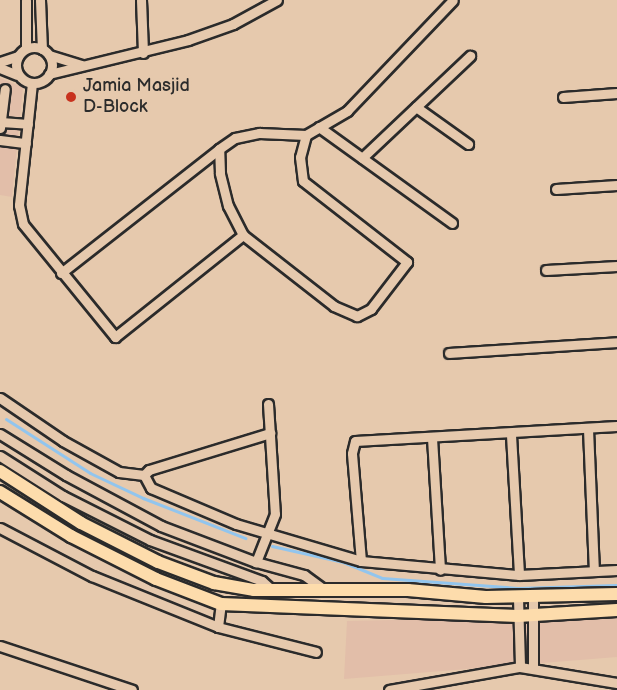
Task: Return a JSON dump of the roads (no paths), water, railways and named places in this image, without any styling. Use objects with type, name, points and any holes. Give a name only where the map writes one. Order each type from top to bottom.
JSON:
[{"type":"main road","points":[[0,471],[81,523],[158,562],[214,583],[273,591],[408,590],[518,598],[617,594]]},
{"type":"main road","points":[[0,492],[70,536],[156,579],[221,604],[518,616],[617,610]]},
{"type":"street","points":[[0,62],[18,56],[26,48],[26,0]]},
{"type":"street","points":[[40,0],[45,52],[50,74]]},
{"type":"street","points":[[141,0],[143,53]]},
{"type":"street","points":[[32,83],[50,74],[81,65],[143,53],[233,24],[277,0]]},
{"type":"street","points":[[61,273],[235,138],[259,132],[306,135],[347,111],[453,0]]},
{"type":"street","points":[[26,48],[81,65]]},
{"type":"street","points":[[17,75],[18,56]]},
{"type":"street","points":[[362,158],[470,56]]},
{"type":"street","points":[[0,68],[32,83]]},
{"type":"street","points":[[32,83],[19,205],[23,224],[115,337],[243,235]]},
{"type":"street","points":[[0,128],[5,89]]},
{"type":"street","points":[[563,97],[617,93]]},
{"type":"street","points":[[416,107],[468,144]]},
{"type":"street","points":[[1,123],[28,124]]},
{"type":"street","points":[[319,127],[452,223]]},
{"type":"street","points":[[219,149],[219,173],[228,206],[243,235],[334,306],[357,316],[371,309],[407,262],[303,181],[300,158],[306,135]]},
{"type":"street","points":[[0,140],[26,143]]},
{"type":"street","points":[[556,189],[617,186]]},
{"type":"street","points":[[546,270],[617,266]]},
{"type":"street","points":[[449,353],[617,342]]},
{"type":"street","points":[[0,398],[63,441],[119,472],[144,475]]},
{"type":"street","points":[[256,562],[275,514],[268,404]]},
{"type":"street","points":[[361,561],[352,453],[355,441],[510,435],[617,426]]},
{"type":"street","points":[[588,429],[594,571]]},
{"type":"street","points":[[144,475],[149,470],[270,433]]},
{"type":"street","points":[[0,434],[128,509],[256,562],[304,575],[326,591]]},
{"type":"street","points":[[510,435],[519,575]]},
{"type":"street","points":[[432,438],[440,570]]},
{"type":"street","points":[[0,456],[43,484],[119,525],[196,560],[262,581],[273,591]]},
{"type":"street","points":[[43,484],[55,468]]},
{"type":"street","points":[[144,475],[151,488],[266,535],[361,561],[440,570],[519,575],[617,570]]},
{"type":"street","points":[[119,525],[128,509]]},
{"type":"street","points":[[0,528],[92,576],[218,627],[316,652]]},
{"type":"street","points":[[196,560],[203,542]]},
{"type":"street","points":[[518,598],[520,667]]},
{"type":"street","points":[[533,598],[533,667]]},
{"type":"street","points":[[218,627],[221,604]]},
{"type":"street","points":[[0,646],[132,690]]},
{"type":"street","points":[[389,690],[520,667],[533,667],[617,683]]},
{"type":"waterway","points":[[6,419],[90,473],[143,498],[245,538]]},
{"type":"waterway","points":[[272,546],[343,562],[382,578],[518,588],[617,585]]},
{"type":"place","name":"Jamia Masjid D-Block","points":[[71,97]]}]
